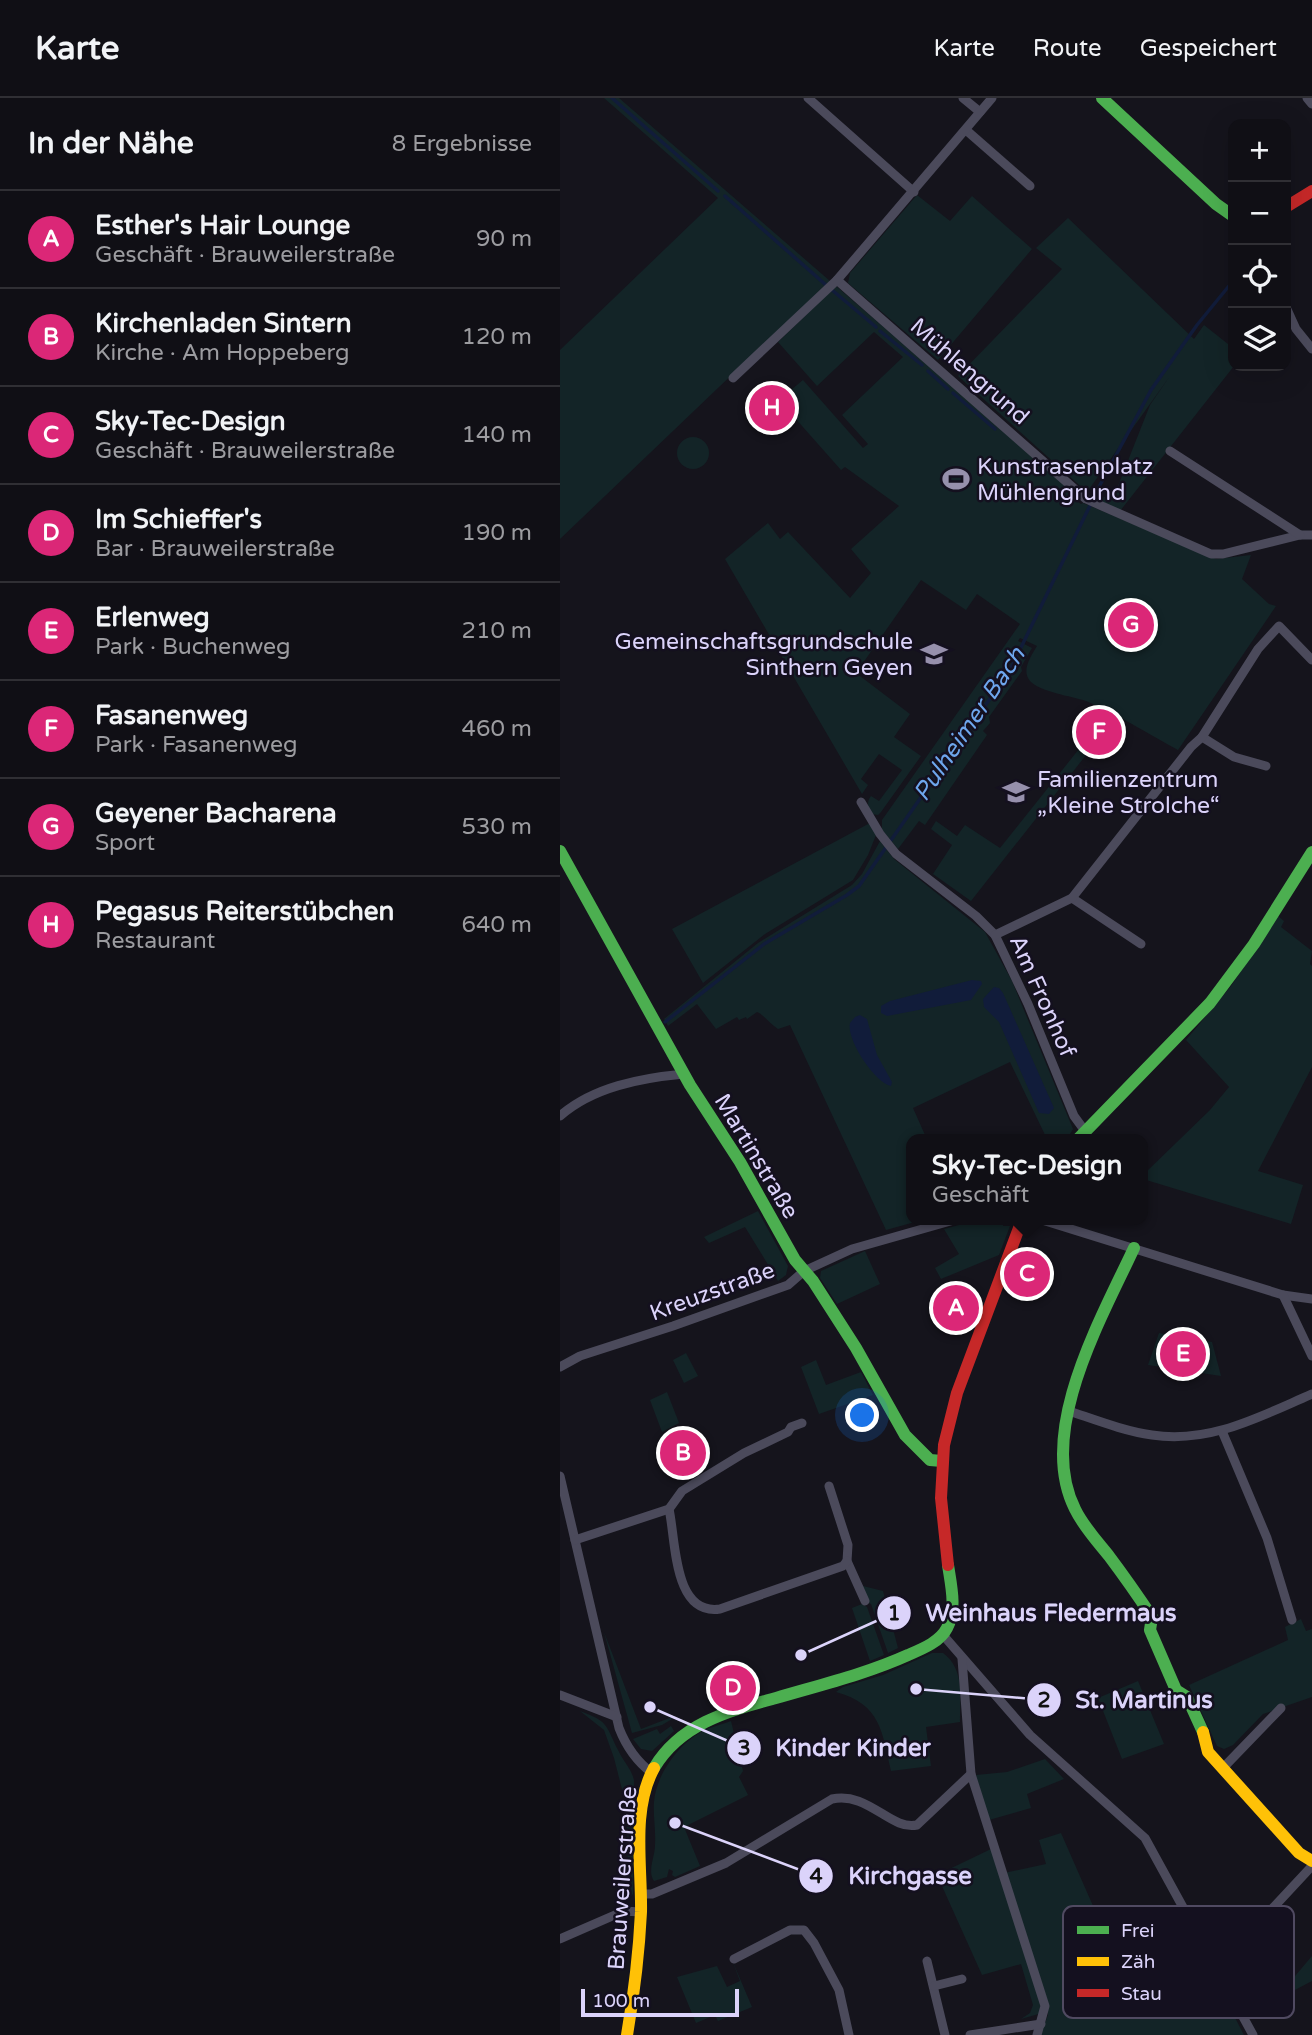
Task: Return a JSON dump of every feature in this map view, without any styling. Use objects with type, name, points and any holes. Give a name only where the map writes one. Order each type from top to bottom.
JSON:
[{"type":"street","points":[[808,98],[914,192]]},
{"type":"street","points":[[963,98],[980,112]]},
{"type":"street","points":[[733,378],[837,280],[992,98]]},
{"type":"street","points":[[1102,98],[1228,212]]},
{"type":"street","points":[[1307,98],[1312,104]]},
{"type":"street","points":[[966,130],[1030,186]]},
{"type":"street","points":[[1291,204],[1312,191]]},
{"type":"street","name":"Mühlengrund","points":[[837,280],[1086,499],[1211,554],[1223,554],[1300,535],[1312,535]]},
{"type":"street","points":[[1286,308],[1296,329],[1312,349]]},
{"type":"street","points":[[1170,451],[1300,535]]},
{"type":"street","points":[[995,935],[1072,898],[1191,747],[1202,737],[1258,649],[1279,626],[1312,660]]},
{"type":"street","points":[[1202,737],[1234,757],[1266,766]]},
{"type":"street","name":"Am Fronhof","points":[[861,802],[882,837],[896,854],[976,916],[995,935],[1028,1004],[1081,1134]]},
{"type":"street","name":"Martinstraße","points":[[560,851],[684,1074],[740,1162],[789,1250],[814,1281],[905,1435],[930,1460],[942,1461]]},
{"type":"street","points":[[1082,1134],[1210,1003],[1254,944],[1312,852]]},
{"type":"street","points":[[1072,898],[1141,944]]},
{"type":"street","points":[[560,1116],[580,1099],[593,1093],[684,1074]]},
{"type":"street","name":"Kreuzstraße","points":[[560,1367],[580,1356],[788,1285],[804,1271],[852,1249],[936,1225]]},
{"type":"street","points":[[1019,1225],[957,1394],[942,1461],[942,1517],[953,1608],[943,1635],[1030,1735],[1145,1838],[1182,1906]]},
{"type":"street","points":[[1058,1225],[1283,1294],[1312,1299]]},
{"type":"street","points":[[1134,1248],[1087,1354],[1069,1411],[1061,1462],[1064,1482],[1072,1503],[1088,1530],[1152,1617],[1150,1630],[1176,1690],[1187,1697],[1203,1733],[1208,1752],[1299,1853],[1312,1863],[1273,1906]]},
{"type":"street","points":[[1283,1294],[1312,1356]]},
{"type":"street","points":[[1069,1411],[1154,1436],[1181,1437],[1222,1432],[1312,1394]]},
{"type":"street","points":[[575,1540],[669,1509],[682,1491],[744,1453],[788,1433],[791,1427],[802,1423]]},
{"type":"street","points":[[1222,1432],[1267,1538],[1292,1620]]},
{"type":"street","points":[[560,1476],[624,1741],[643,1767],[652,1773]]},
{"type":"street","points":[[829,1486],[848,1545],[847,1561],[864,1601]]},
{"type":"street","points":[[669,1509],[685,1591],[693,1602],[705,1609],[720,1609],[843,1566],[847,1561]]},
{"type":"street","name":"Brauweilerstraße","points":[[627,2035],[638,1962],[643,1813],[652,1773],[671,1744],[695,1725],[720,1714],[889,1664],[926,1647],[943,1635]]},
{"type":"street","points":[[962,1659],[971,1774],[1043,1996],[1045,2011],[1037,2035]]},
{"type":"street","points":[[560,1695],[617,1717]]},
{"type":"street","points":[[1222,1769],[1281,1708]]},
{"type":"street","points":[[641,1894],[652,1894],[726,1863],[832,1799],[843,1797],[862,1801],[906,1826],[917,1825],[971,1774]]},
{"type":"street","points":[[560,1938],[624,1911],[640,1912]]},
{"type":"street","points":[[734,1959],[793,1929],[804,1930],[839,1990],[849,2035]]},
{"type":"street","points":[[927,1961],[945,2035]]},
{"type":"street","points":[[934,1986],[962,1979]]},
{"type":"street","points":[[1244,2018],[1253,2035]]},
{"type":"street","points":[[970,2035],[1041,2024]]},
{"type":"shaded area","points":[[604,98],[619,98],[830,281],[560,539],[560,350],[718,198]]},
{"type":"shaded area","points":[[917,195],[950,221],[972,196],[1032,249],[938,360],[848,283],[850,273]]},
{"type":"shaded area","points":[[1068,218],[1194,339],[1204,325],[1228,344],[1230,371],[1120,511],[1098,500],[1116,491],[1150,405],[1170,376],[1087,492],[958,376],[1062,269],[1036,248]]},
{"type":"shaded area","points":[[836,286],[1014,439],[1078,498],[1075,500],[1081,504],[1216,559],[1251,555],[1242,579],[1269,604],[1276,606],[1178,750],[1086,701],[1035,685],[1026,672],[1037,646],[1020,638],[1018,641],[1032,648],[1021,667],[1022,671],[989,717],[990,723],[983,731],[987,735],[925,825],[919,821],[898,849],[882,830],[882,820],[1020,624],[977,594],[966,610],[921,580],[856,673],[910,714],[894,737],[921,756],[881,812],[878,815],[872,814],[868,805],[871,796],[879,801],[902,770],[879,754],[861,779],[868,785],[862,794],[725,559],[768,523],[780,539],[788,532],[850,598],[871,573],[851,549],[899,506],[845,467],[841,470],[779,400],[803,380],[863,448],[868,444],[842,415],[903,357],[874,332],[817,386],[778,342]]},
{"type":"shaded area","points":[[693,437],[704,442],[709,453],[704,464],[693,469],[682,464],[677,453],[682,442]]},
{"type":"shaded area","points":[[1095,710],[1124,726],[1100,757],[1090,750],[971,901],[933,874],[952,845],[931,829],[936,821],[957,836],[965,825],[1000,848],[1083,744],[1076,737]]},
{"type":"shaded area","points":[[870,823],[876,835],[853,880],[765,934],[703,983],[672,929]]},
{"type":"shaded area","points":[[880,841],[894,859],[985,932],[1012,981],[1073,1129],[1070,1134],[1045,1134],[1010,1062],[913,1108],[925,1134],[906,1134],[906,1224],[886,1230],[790,1025],[778,1029],[757,1012],[747,1019],[746,1017],[739,1020],[737,1017],[716,1029],[697,1004],[668,1026],[664,1019],[758,943],[852,885],[862,874]]},
{"type":"shaded area","points":[[1278,916],[1284,921],[1281,927],[1312,951],[1312,1067],[1258,1171],[1303,1185],[1291,1224],[1148,1181],[1148,1170],[1210,1110],[1229,1087],[1186,1040],[1231,986]]},
{"type":"shaded area","points":[[758,1211],[788,1266],[786,1275],[778,1281],[745,1227],[709,1243],[704,1237]]},
{"type":"shaded area","points":[[959,1225],[1010,1226],[999,1255],[941,1279],[935,1268],[959,1254],[944,1229]]},
{"type":"shaded area","points":[[865,1251],[880,1284],[837,1304],[820,1278],[821,1271]]},
{"type":"shaded area","points":[[1159,1333],[1212,1342],[1221,1376],[1148,1365]]},
{"type":"shaded area","points":[[686,1353],[698,1376],[684,1383],[673,1360]]},
{"type":"shaded area","points":[[816,1360],[826,1385],[861,1372],[873,1395],[819,1414],[801,1367]]},
{"type":"shaded area","points":[[667,1392],[679,1423],[662,1432],[650,1400]]},
{"type":"shaded area","points":[[859,1585],[883,1591],[898,1648],[888,1653],[871,1604],[865,1601]]},
{"type":"shaded area","points":[[862,1604],[867,1607],[884,1655],[870,1661],[852,1608]]},
{"type":"shaded area","points":[[1301,1619],[1306,1631],[1312,1629],[1312,1697],[1263,1714],[1233,1745],[1224,1749],[1217,1746],[1189,1685],[1288,1640],[1285,1627]]},
{"type":"shaded area","points":[[604,1632],[641,1729],[672,1719],[662,1725],[632,1733]]},
{"type":"shaded area","points":[[932,1653],[943,1653],[955,1667],[960,1684],[960,1722],[926,1727],[931,1766],[891,1771],[882,1732],[871,1712],[851,1697],[836,1692]]},
{"type":"shaded area","points":[[1138,1681],[1164,1744],[1122,1759],[1098,1698]]},
{"type":"shaded area","points":[[580,1711],[605,1725],[634,1780],[633,1894],[624,1903],[618,1871],[628,1868],[626,1805],[604,1730]]},
{"type":"shaded area","points":[[731,1721],[743,1771],[739,1777],[748,1795],[684,1827],[700,1866],[675,1877],[669,1869],[667,1877],[654,1881],[651,1868],[655,1845],[654,1802],[659,1781],[670,1762],[692,1738]]},
{"type":"shaded area","points":[[671,1726],[674,1731],[652,1751],[641,1749],[633,1739],[657,1729],[660,1734]]},
{"type":"shaded area","points":[[1045,1759],[1064,1779],[1027,1794],[1031,1808],[989,1820],[976,1775],[1007,1772]]},
{"type":"shaded area","points":[[1061,1833],[1093,1906],[1063,1906],[1063,2018],[1235,2018],[1244,2035],[1040,2035],[1048,2015],[1048,2002],[1004,1873],[1046,1864],[1039,1840]]},
{"type":"shaded area","points":[[991,1849],[1041,1998],[1042,2013],[1021,2019],[1030,2013],[1033,2005],[1021,1964],[982,1975],[937,1875]]},
{"type":"shaded area","points":[[1312,1956],[1312,1981],[1294,1990],[1294,1977]]},
{"type":"shaded area","points":[[732,1960],[752,2007],[718,2021],[715,2015],[696,2023],[677,1977],[717,1966],[727,1987],[740,1981]]},
{"type":"water","points":[[972,980],[981,981],[982,984],[971,1000],[887,1016],[881,1013],[881,1006],[890,1001]]},
{"type":"water","points":[[994,987],[1003,993],[1054,1108],[1049,1114],[1039,1113],[999,1022],[984,1007],[983,999]]},
{"type":"water","points":[[860,1015],[867,1019],[877,1055],[892,1082],[891,1086],[870,1069],[852,1039],[850,1023]]},
{"type":"waterway","points":[[612,98],[718,191]]},
{"type":"waterway","points":[[725,196],[826,285]]},
{"type":"waterway","name":"Pulheimer Bach","points":[[665,1022],[764,944],[859,886],[1010,670],[1100,485],[1151,390],[1197,325],[1228,287]]},
{"type":"waterway","points":[[832,290],[876,327]]},
{"type":"waterway","points":[[880,331],[922,365]]},
{"type":"waterway","points":[[928,371],[948,389]]},
{"type":"waterway","points":[[953,393],[995,429]]},
{"type":"traffic: fast","points":[[1102,98],[1228,212]]},
{"type":"traffic: fast","points":[[560,851],[690,1085],[740,1162],[795,1260],[813,1281],[856,1348],[905,1435],[930,1460],[942,1461]]},
{"type":"traffic: fast","points":[[1083,1134],[1210,1003],[1254,944],[1312,852]]},
{"type":"traffic: fast","points":[[1134,1248],[1105,1308],[1078,1376],[1068,1411],[1063,1446],[1065,1479],[1082,1521],[1152,1617],[1150,1630],[1176,1690],[1187,1697],[1203,1732]]},
{"type":"traffic: fast","points":[[654,1768],[678,1740],[708,1721],[741,1708],[876,1668],[935,1641],[944,1633],[952,1613],[948,1565]]},
{"type":"traffic: slow","points":[[1203,1732],[1208,1752],[1299,1853],[1312,1861]]},
{"type":"traffic: slow","points":[[627,2035],[641,1912],[640,1820],[642,1802],[654,1768]]},
{"type":"traffic: jam","points":[[1291,204],[1312,191]]},
{"type":"traffic: jam","points":[[948,1565],[941,1498],[944,1445],[957,1393],[1020,1225]]},
{"type":"place","name":"Pegasus Reiterstübchen","points":[[772,408]]},
{"type":"place","name":"Kunstrasenplatz Mühlengrund","points":[[956,479]]},
{"type":"place","name":"Geyener Bacharena","points":[[1131,625]]},
{"type":"place","name":"Gemeinschaftsgrundschule Sinthern Geyen","points":[[934,654]]},
{"type":"place","name":"Fasanenweg","points":[[1099,732]]},
{"type":"place","name":"Familienzentrum „Kleine Strolche“","points":[[1016,792]]},
{"type":"place","name":"Sky-Tec-Design","points":[[1027,1274]]},
{"type":"place","name":"Esther's Hair Lounge","points":[[956,1308]]},
{"type":"place","name":"Erlenweg","points":[[1183,1354]]},
{"type":"place","name":"Kirchenladen Sintern","points":[[683,1453]]},
{"type":"place","name":"Weinhaus Fledermaus","points":[[801,1655]]},
{"type":"place","name":"Im Schieffer's","points":[[733,1688]]},
{"type":"place","name":"St. Martinus","points":[[916,1689]]},
{"type":"place","name":"Kinder Kinder","points":[[650,1707]]},
{"type":"place","name":"Kirchgasse","points":[[675,1823]]}]
